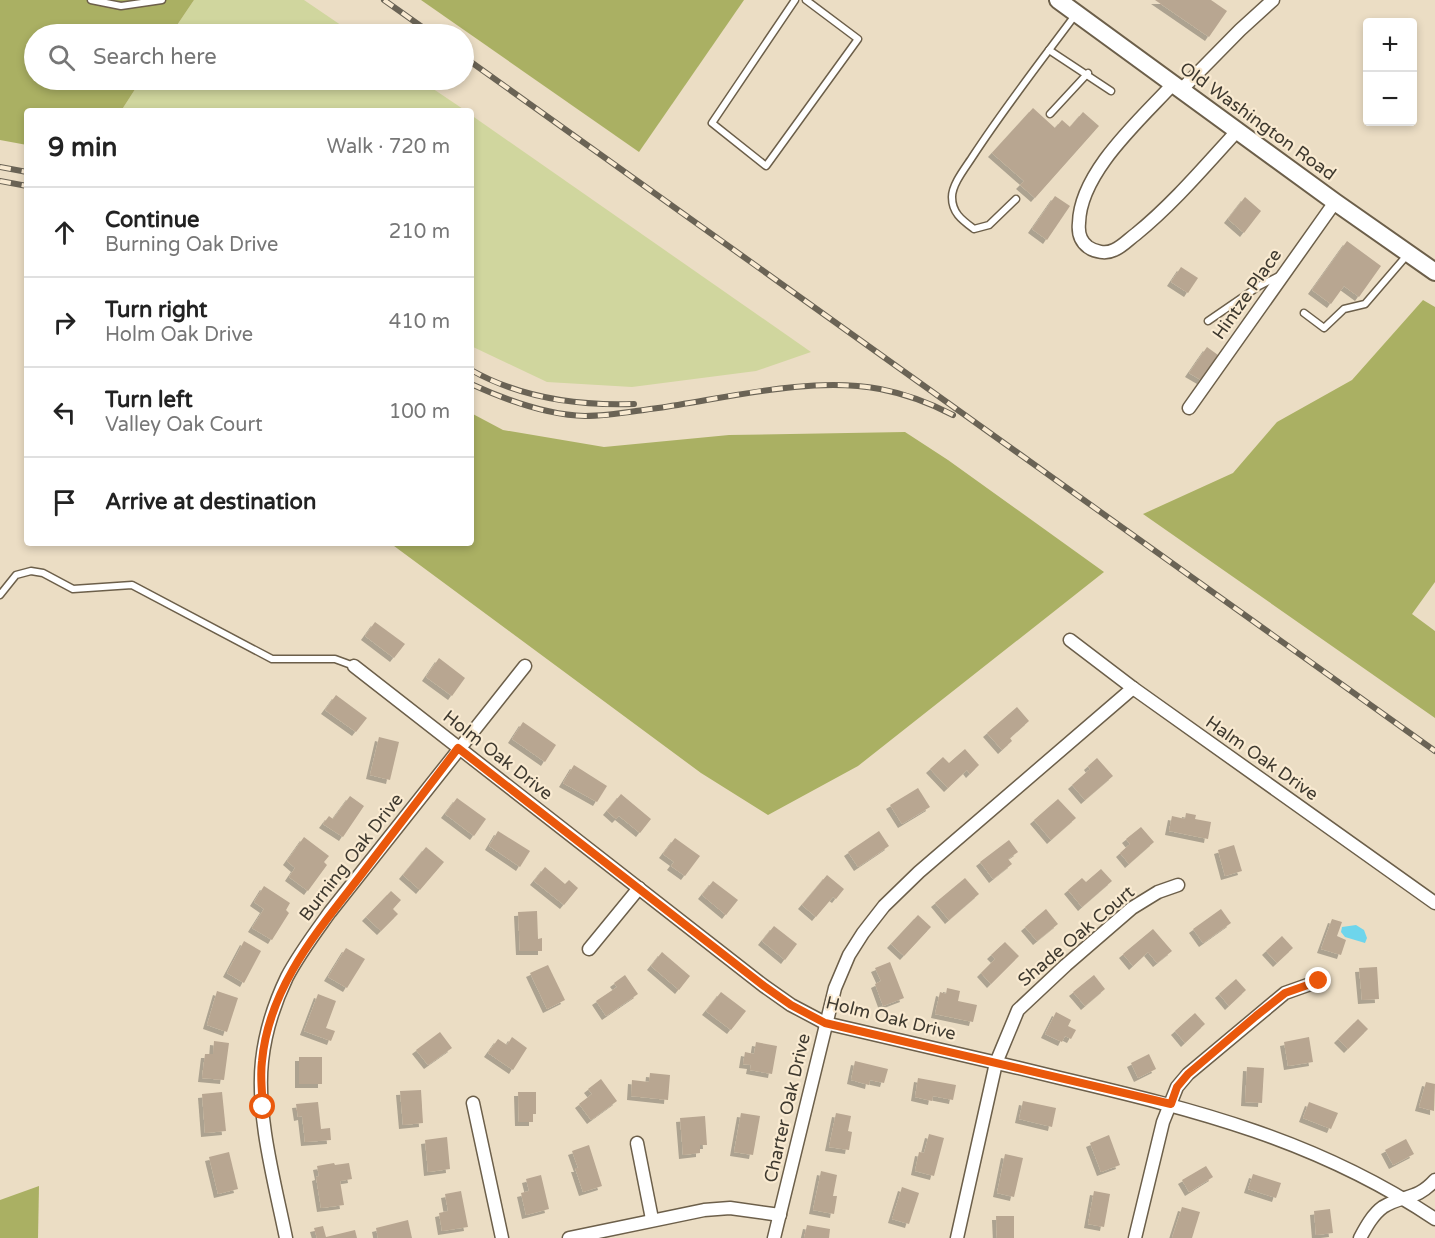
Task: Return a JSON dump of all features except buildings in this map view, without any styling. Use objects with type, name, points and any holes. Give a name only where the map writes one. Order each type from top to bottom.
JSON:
[{"type":"main road","name":"Old Washington Road","points":[[1066,4],[1335,202],[1435,272]]},
{"type":"street","points":[[1238,130],[1153,220],[1112,251],[1092,250],[1083,243],[1078,231],[1079,207],[1095,174],[1116,146],[1178,86],[1274,0]]},
{"type":"street","name":"Hintze Place","points":[[1189,408],[1335,202]]},
{"type":"street","name":"Halm Oak Drive","points":[[1070,640],[1133,688],[1435,903]]},
{"type":"street","name":"Holm Oak Drive","points":[[354,666],[764,986],[791,1005],[825,1023],[1171,1104],[1286,1141],[1356,1172],[1404,1198],[1435,1219]]},
{"type":"street","name":"Burning Oak Drive","points":[[286,1238],[269,1154],[263,1107],[262,1061],[266,1035],[287,977],[309,941],[458,748],[525,666]]},
{"type":"street","name":"Charter Oak Drive","points":[[774,1238],[835,988],[849,955],[862,933],[884,906],[919,872],[1133,688]]},
{"type":"street","name":"Shade Oak Court","points":[[957,1238],[996,1063],[1018,1010],[1132,908],[1158,892],[1178,885]]},
{"type":"street","points":[[589,949],[639,888]]},
{"type":"street","points":[[1135,1238],[1163,1122],[1177,1087],[1188,1074],[1285,993],[1319,981]]},
{"type":"street","points":[[473,1103],[502,1238]]},
{"type":"street","points":[[637,1143],[652,1219]]},
{"type":"street","points":[[1360,1238],[1381,1208],[1417,1195],[1435,1180]]},
{"type":"street","points":[[569,1238],[704,1210],[730,1208],[780,1215]]},
{"type":"lane","points":[[91,0],[121,6],[162,0]]},
{"type":"lane","points":[[795,0],[712,123],[766,166],[858,39],[806,0]]},
{"type":"lane","points":[[1016,199],[989,225],[974,229],[959,218],[952,206],[952,193],[964,170],[999,116],[1049,50],[1066,4]]},
{"type":"lane","points":[[1049,50],[1088,73],[1111,91]]},
{"type":"lane","points":[[1050,114],[1088,73]]},
{"type":"lane","points":[[1304,313],[1324,328],[1344,309],[1365,304],[1408,253]]},
{"type":"lane","points":[[1208,321],[1259,286],[1284,273]]},
{"type":"lane","points":[[0,595],[16,575],[31,571],[43,573],[73,589],[132,585],[272,659],[335,659],[354,666]]},
{"type":"green space","points":[[0,0],[194,0],[178,24],[24,24],[24,90],[135,90],[123,108],[24,108],[24,144],[0,140]]},
{"type":"green space","points":[[194,0],[304,0],[339,24],[178,24]]},
{"type":"green space","points":[[421,0],[744,0],[639,152],[474,37],[474,24],[455,24]]},
{"type":"green space","points":[[135,90],[435,90],[462,108],[123,108]]},
{"type":"green space","points":[[474,117],[811,352],[756,371],[632,387],[547,382],[474,347]]},
{"type":"green space","points":[[1423,300],[1435,307],[1435,582],[1412,614],[1435,631],[1435,718],[1143,514],[1233,473],[1277,422],[1352,380]]},
{"type":"green space","points":[[474,415],[503,430],[604,447],[729,435],[905,432],[948,460],[1104,572],[858,766],[768,815],[701,773],[394,546],[474,546]]},
{"type":"green space","points":[[39,1186],[38,1238],[0,1238],[0,1200]]},
{"type":"water","points":[[1356,925],[1364,930],[1367,938],[1365,943],[1345,937],[1341,932],[1342,927]]},
{"type":"railway","points":[[384,0],[418,24]]},
{"type":"railway","points":[[474,64],[1435,751]]},
{"type":"railway","points":[[0,167],[24,171]]},
{"type":"railway","points":[[0,181],[24,185]]},
{"type":"railway","points":[[474,372],[490,380],[530,394],[571,402],[634,404]]},
{"type":"railway","points":[[474,385],[526,406],[556,413],[585,416],[658,408],[769,390],[826,385],[890,391],[918,399],[953,415]]},
{"type":"route","points":[[263,1107],[261,1073],[266,1035],[287,977],[330,912],[458,748],[764,986],[791,1005],[825,1023],[1171,1104],[1177,1087],[1188,1074],[1256,1016],[1285,993],[1319,981]]}]
